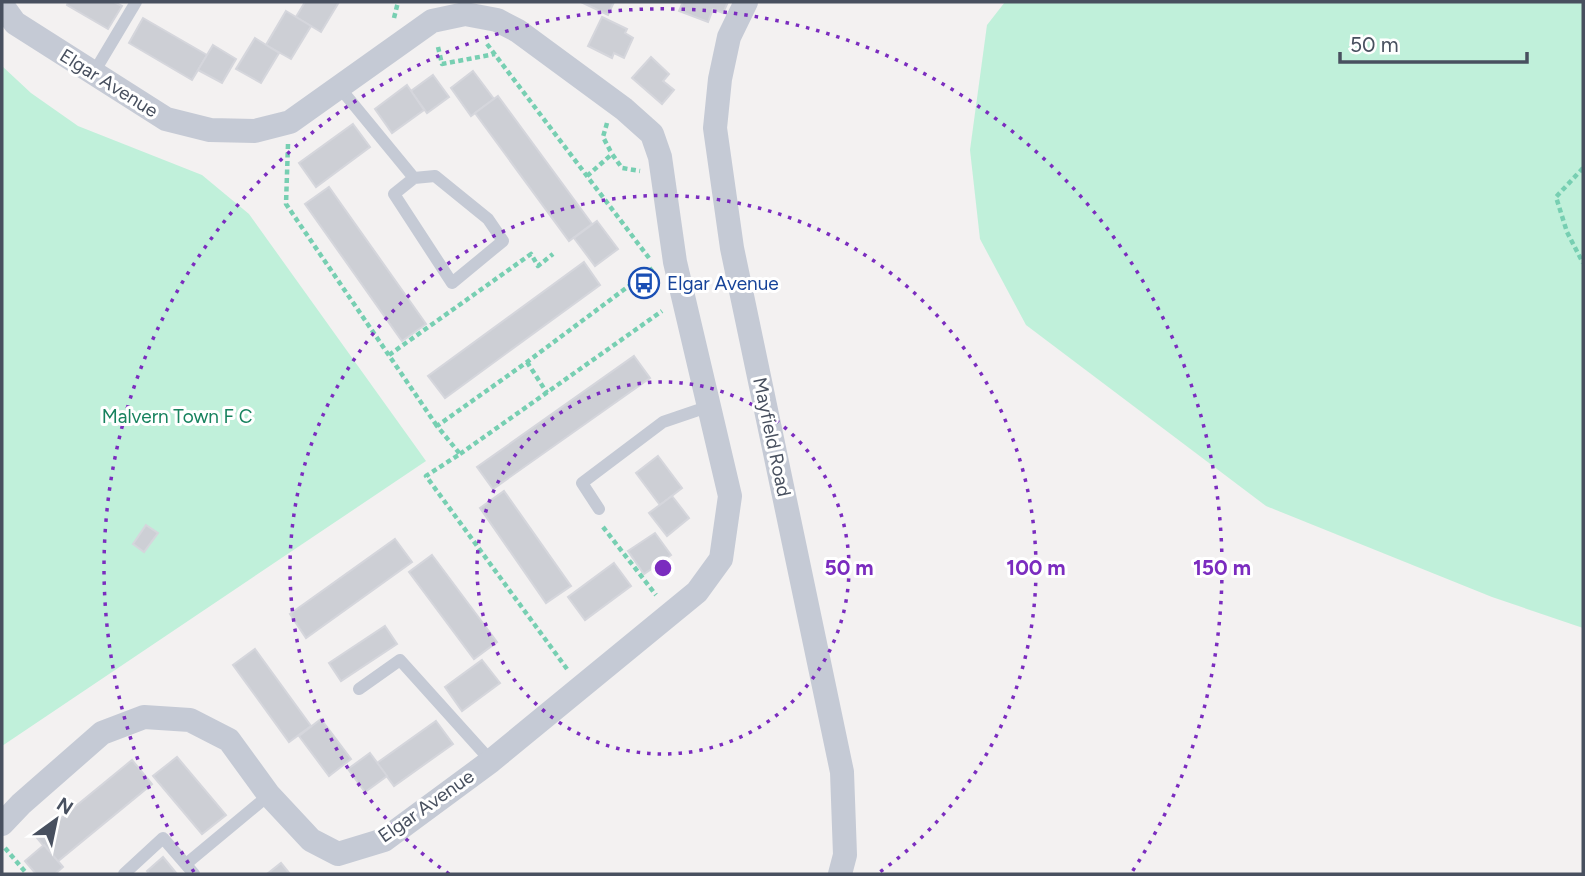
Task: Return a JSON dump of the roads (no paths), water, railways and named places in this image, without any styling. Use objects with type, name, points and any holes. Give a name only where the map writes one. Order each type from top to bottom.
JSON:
[{"type":"street","name":"Mayfield Road","points":[[746,2],[729,37],[720,79],[715,128],[732,248],[842,772],[845,855],[840,874]]},
{"type":"street","name":"Elgar Avenue","points":[[2,5],[15,23],[166,119],[209,130],[255,131],[290,122],[432,21],[465,13],[502,11],[529,39],[624,109],[652,134],[661,167],[683,296],[730,496],[721,559],[697,592],[491,761],[384,840],[340,864],[311,840],[268,794],[229,740],[190,720],[144,717],[102,733],[2,824]]},
{"type":"lane","points":[[93,74],[136,2]]},
{"type":"lane","points":[[340,88],[414,178]]},
{"type":"lane","points":[[435,176],[488,219],[503,241],[452,283],[394,194],[414,178],[435,176]]},
{"type":"lane","points":[[599,509],[582,483],[663,422],[710,406]]},
{"type":"lane","points":[[359,689],[400,660],[491,761]]},
{"type":"lane","points":[[124,874],[163,838],[190,869],[268,794]]},
{"type":"place","name":"Elgar Avenue","points":[[644,283]]},
{"type":"park label","name":"Malvern Town F C","points":[[177,416]]}]
